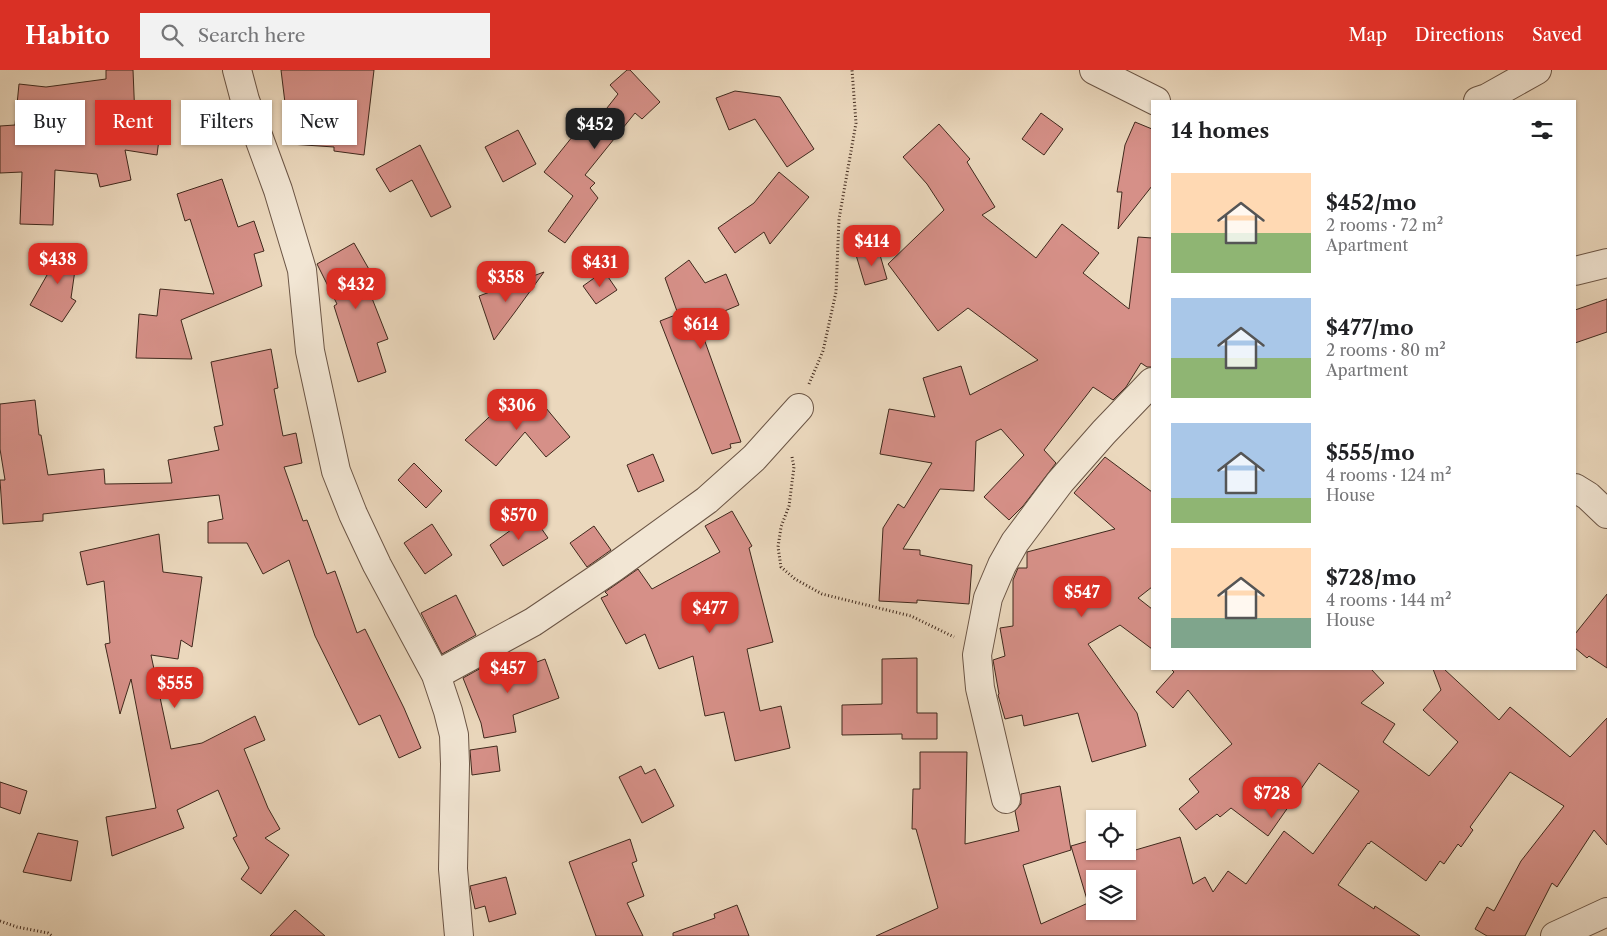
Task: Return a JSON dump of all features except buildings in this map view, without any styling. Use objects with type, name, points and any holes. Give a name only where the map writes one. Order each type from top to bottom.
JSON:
[{"type":"street","points":[[237,70],[244,100],[278,190],[302,270],[310,351],[336,471],[353,514],[373,556],[436,675],[448,711],[454,735],[453,869],[459,936]]},
{"type":"street","points":[[1094,70],[1154,100]]},
{"type":"street","points":[[1481,100],[1537,70]]},
{"type":"street","points":[[1576,271],[1607,264]]},
{"type":"street","points":[[1006,799],[980,688],[977,655],[988,598],[1002,565],[1015,542],[1060,482],[1151,383]]},
{"type":"street","points":[[436,675],[533,622],[613,568],[707,500],[754,458],[799,408]]},
{"type":"street","points":[[1576,489],[1588,496],[1607,514]]},
{"type":"street","points":[[1555,936],[1607,912]]},
{"type":"path","points":[[799,408],[823,352],[836,292],[839,219],[856,122],[852,70]]},
{"type":"path","points":[[792,451],[794,467],[790,506],[781,527],[778,547],[781,567],[795,579],[822,594],[911,616],[950,634],[977,655]]},
{"type":"path","points":[[0,921],[17,928],[48,933],[52,936]]}]
